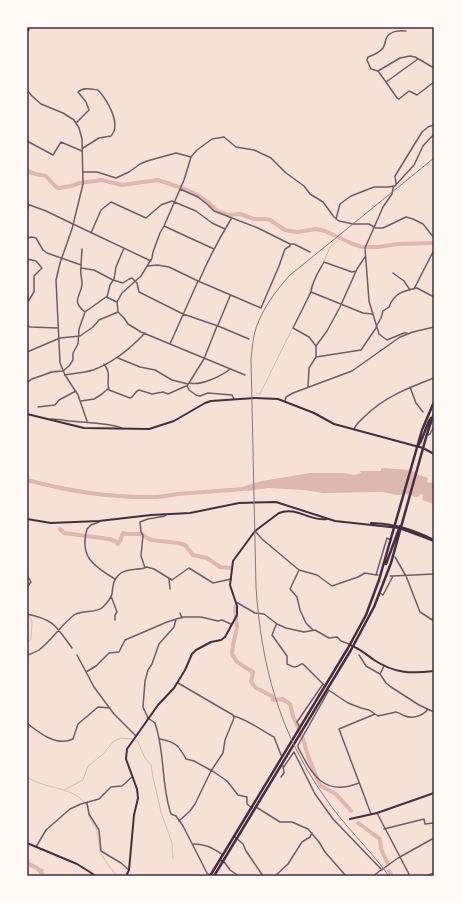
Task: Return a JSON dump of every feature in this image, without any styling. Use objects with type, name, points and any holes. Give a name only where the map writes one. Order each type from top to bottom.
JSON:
[{"type":"highway","points":[[383,569],[416,448],[425,421],[434,402]]},
{"type":"highway","points":[[416,448],[420,444],[428,422],[434,414]]},
{"type":"highway","points":[[212,876],[369,618],[391,563],[422,450],[434,414]]},
{"type":"highway","points":[[352,645],[366,615],[400,527]]},
{"type":"highway","points":[[222,861],[223,856],[256,806],[292,744]]},
{"type":"main road","points":[[27,414],[84,428],[149,429],[182,417],[205,403],[218,400],[263,398],[285,401],[314,413],[334,424],[434,454]]},
{"type":"main road","points":[[27,519],[51,523],[102,520],[190,513],[239,503],[276,502],[327,519]]},
{"type":"main road","points":[[126,876],[129,870],[134,815],[138,798],[127,763],[126,755],[129,745],[158,705],[172,691],[194,652],[211,642],[223,639],[237,615],[236,602],[230,588],[233,561],[255,531],[279,513],[299,512],[318,519],[395,525],[414,531],[434,540]]},
{"type":"main road","points":[[352,645],[384,666],[411,673],[434,671]]},
{"type":"main road","points":[[350,819],[377,813],[427,794],[434,793]]},
{"type":"main road","points":[[27,843],[77,864],[96,876]]},
{"type":"street","points":[[27,27],[30,30],[27,32]]},
{"type":"street","points":[[406,31],[398,30],[390,34],[387,37],[382,49],[368,58],[371,70],[378,71],[400,58],[412,56],[434,68]]},
{"type":"street","points":[[386,82],[418,59]]},
{"type":"street","points":[[378,71],[398,99],[409,91],[417,95],[434,82]]},
{"type":"street","points":[[76,123],[89,110],[86,102],[78,93],[79,91],[88,88],[98,90],[113,113],[115,120],[114,132],[111,136],[99,138],[83,148]]},
{"type":"street","points":[[27,90],[41,104],[71,118],[76,123],[81,133],[83,148],[82,188],[56,280],[59,358],[65,375],[81,401],[87,421]]},
{"type":"street","points":[[395,185],[395,176],[404,159],[422,132],[428,127],[434,125]]},
{"type":"street","points":[[407,334],[404,333],[387,340],[379,334],[369,301],[365,248],[383,207],[392,194],[392,190],[395,185],[414,165],[422,146],[434,134]]},
{"type":"street","points":[[245,375],[145,333],[128,324],[118,312],[117,302],[122,293],[141,276],[151,261],[160,233],[180,188],[191,157],[201,147],[218,137],[224,137],[236,147],[254,150],[270,158],[286,173],[304,186],[310,194],[322,202],[336,219],[348,223],[369,224],[375,228],[383,228],[406,217],[424,224],[434,238]]},
{"type":"street","points":[[27,141],[53,156],[61,142],[83,150]]},
{"type":"street","points":[[83,172],[97,172],[116,178],[147,161],[176,153],[191,157]]},
{"type":"street","points":[[336,219],[339,206],[347,199],[374,187],[388,187],[395,185]]},
{"type":"street","points":[[388,187],[392,190]]},
{"type":"street","points":[[180,188],[198,197],[214,211],[231,219],[258,228],[310,252]]},
{"type":"street","points":[[91,233],[101,210],[110,202],[146,218],[161,205],[174,201],[196,211],[212,223],[225,229]]},
{"type":"street","points":[[27,211],[28,205],[46,211],[151,261]]},
{"type":"street","points":[[170,344],[198,281],[205,270],[208,260],[231,219]]},
{"type":"street","points":[[164,226],[214,250]]},
{"type":"street","points":[[27,238],[36,238],[44,251],[61,259],[94,270],[113,280],[123,283],[129,278],[132,278],[137,283],[139,292],[183,314],[249,339]]},
{"type":"street","points":[[148,266],[157,265],[169,267],[230,296],[260,308],[285,249],[290,246],[290,244]]},
{"type":"street","points":[[27,383],[32,379],[63,370],[72,363],[73,353],[78,344],[80,327],[85,312],[107,297],[116,267],[124,248]]},
{"type":"street","points":[[82,249],[82,285],[77,299],[85,312]]},
{"type":"street","points":[[414,289],[434,250]]},
{"type":"street","points":[[308,388],[309,368],[316,357],[316,346],[327,331],[356,271],[365,257]]},
{"type":"street","points":[[27,259],[36,261],[42,268],[34,276],[34,292],[27,303]]},
{"type":"street","points":[[316,346],[309,337],[293,328],[324,262],[352,272],[356,271]]},
{"type":"street","points":[[393,273],[404,281],[410,290]]},
{"type":"street","points":[[316,357],[361,350],[382,318],[383,310],[389,307],[391,301],[396,295],[414,289],[420,289],[434,297]]},
{"type":"street","points":[[311,292],[363,313],[372,314]]},
{"type":"street","points":[[109,388],[118,394],[130,398],[139,390],[152,394],[163,392],[168,394],[188,384],[204,359],[230,296]]},
{"type":"street","points":[[107,297],[117,302]]},
{"type":"street","points":[[27,352],[58,339],[79,336],[87,332],[99,320],[118,312]]},
{"type":"street","points":[[27,325],[30,327],[58,328]]},
{"type":"street","points":[[285,401],[288,396],[352,371],[400,337],[434,327]]},
{"type":"street","points":[[65,375],[90,370],[104,364],[131,347],[145,333]]},
{"type":"street","points":[[117,357],[140,367],[155,370],[172,380],[188,384],[194,384],[216,378],[230,369]]},
{"type":"street","points":[[81,401],[94,399],[109,388],[109,375],[104,364]]},
{"type":"street","points":[[354,429],[377,405],[410,387],[434,378]]},
{"type":"street","points":[[188,384],[189,390],[196,395],[232,395],[234,399]]},
{"type":"street","points":[[410,387],[416,403],[423,412]]},
{"type":"street","points":[[38,407],[55,405],[59,400],[76,391]]},
{"type":"street","points":[[51,419],[87,421],[118,426],[125,429]]},
{"type":"street","points":[[427,434],[430,434],[434,426]]},
{"type":"street","points":[[145,568],[142,556],[143,535],[141,532],[140,522],[166,515]]},
{"type":"street","points":[[102,520],[88,527],[85,549],[90,560],[100,570],[115,580]]},
{"type":"street","points":[[255,531],[262,539],[299,570],[317,575],[332,586],[365,573],[377,575],[387,538],[391,540]]},
{"type":"street","points":[[395,557],[406,576],[420,612],[434,620],[434,614]]},
{"type":"street","points":[[115,620],[114,615],[117,612],[112,596],[112,588],[117,576],[126,570],[143,570],[145,568],[154,569],[170,579],[175,579],[189,568],[213,583],[231,579]]},
{"type":"street","points":[[299,570],[290,589],[297,597],[300,610],[306,623],[312,630]]},
{"type":"street","points":[[390,576],[434,574]]},
{"type":"street","points":[[27,575],[31,582],[27,587]]},
{"type":"street","points":[[380,593],[383,595],[393,576]]},
{"type":"street","points":[[170,579],[170,589]]},
{"type":"street","points":[[27,658],[28,655],[40,649],[59,628],[76,614],[101,608],[112,596]]},
{"type":"street","points":[[236,602],[256,613],[264,614],[277,624],[304,632],[312,630],[318,631],[329,638],[337,637],[352,645]]},
{"type":"street","points":[[180,613],[182,618]]},
{"type":"street","points":[[28,614],[52,622],[59,628],[72,648]]},
{"type":"street","points":[[86,672],[96,666],[109,652],[119,652],[124,639],[167,622],[191,616],[222,620],[231,624]]},
{"type":"street","points":[[176,620],[174,627],[159,644],[145,681],[143,707],[149,719],[155,723],[160,739],[163,778],[171,814],[176,816],[207,873],[212,876]]},
{"type":"street","points":[[277,624],[272,635],[286,656],[286,664],[294,668],[303,664],[326,687],[348,702],[380,716],[396,712],[405,716],[418,716],[424,714],[428,709]]},
{"type":"street","points":[[77,655],[94,687],[110,708],[136,736]]},
{"type":"street","points":[[358,655],[366,666],[380,674],[386,683],[391,687],[419,705],[434,712]]},
{"type":"street","points":[[380,674],[384,666]]},
{"type":"street","points":[[177,682],[234,716],[256,726],[274,737],[281,755]]},
{"type":"street","points":[[299,726],[297,722],[326,687]]},
{"type":"street","points":[[326,687],[298,747],[316,779],[336,787],[348,787],[359,783]]},
{"type":"street","points":[[27,723],[49,739],[69,741],[73,739],[80,720],[98,707],[110,708]]},
{"type":"street","points":[[371,814],[340,729],[375,714]]},
{"type":"street","points":[[179,821],[186,816],[195,804],[211,771],[223,753],[225,740],[234,716]]},
{"type":"street","points":[[160,739],[172,743],[180,748],[186,759],[194,761],[227,782],[238,795],[247,797],[247,804],[252,808]]},
{"type":"street","points":[[282,776],[283,767],[294,752],[312,790],[333,819],[382,870]]},
{"type":"street","points":[[36,847],[46,830],[73,807],[99,799],[111,787],[122,786],[132,777]]},
{"type":"street","points":[[87,802],[89,814],[99,830],[101,851],[129,870]]},
{"type":"street","points":[[256,806],[278,821],[292,822],[308,829],[325,852],[346,876]]},
{"type":"street","points":[[377,813],[384,829],[410,876]]},
{"type":"street","points":[[384,829],[424,819],[425,824],[434,823]]},
{"type":"street","points":[[275,876],[288,864],[302,842],[310,837],[312,833]]},
{"type":"street","points":[[236,837],[243,844],[263,876]]},
{"type":"street","points":[[373,876],[400,857],[434,838]]},
{"type":"street","points":[[192,844],[212,847],[223,856]]},
{"type":"street","points":[[222,861],[230,870],[239,876]]},
{"type":"street","points":[[426,876],[434,873]]},
{"type":"shaded area","points":[[381,468],[412,470],[417,474],[428,478],[427,482],[430,483],[434,481],[434,504],[422,500],[423,495],[420,494],[418,497],[415,497],[407,494],[397,495],[383,492],[323,493],[304,490],[268,488],[248,491],[235,489],[262,481],[310,473],[344,473],[354,475],[361,473],[360,471],[381,471]]},
{"type":"waterway","points":[[27,171],[46,176],[56,187],[59,188],[102,180],[122,185],[158,180],[196,194],[216,210],[228,215],[240,214],[254,219],[270,220],[285,230],[290,231],[297,232],[316,229],[325,231],[362,247],[434,243]]},
{"type":"waterway","points":[[324,261],[330,247],[341,238]]},
{"type":"waterway","points":[[308,296],[312,284]]},
{"type":"waterway","points":[[256,393],[260,394],[293,327]]},
{"type":"waterway","points":[[45,374],[51,371],[60,370]]},
{"type":"waterway","points":[[27,382],[30,379],[37,377]]},
{"type":"waterway","points":[[27,480],[90,493],[138,497],[157,497],[243,489]]},
{"type":"waterway","points":[[60,529],[64,533],[109,539],[118,544],[123,533],[141,534],[151,540],[185,545],[193,555],[207,558],[220,567],[231,568]]},
{"type":"waterway","points":[[235,607],[237,627],[232,654],[237,662],[253,672],[251,682],[256,688],[272,696],[273,700],[282,699],[290,704],[293,716],[319,783],[321,786],[336,794],[351,811]]},
{"type":"waterway","points":[[27,612],[32,622],[31,639],[27,643]]},
{"type":"waterway","points":[[64,790],[83,780],[88,766],[102,755],[114,741],[121,738],[133,739]]},
{"type":"waterway","points":[[135,740],[138,742],[145,758],[151,765],[161,812],[172,843],[173,859]]},
{"type":"waterway","points":[[27,777],[43,784],[68,791],[82,800],[87,806]]},
{"type":"waterway","points":[[88,811],[89,817],[97,830],[100,852],[117,876]]},
{"type":"waterway","points":[[358,823],[380,839],[381,849],[388,864]]},
{"type":"waterway","points":[[27,863],[37,868],[44,876]]},
{"type":"waterway","points":[[37,868],[43,870]]},
{"type":"waterway","points":[[389,871],[392,876]]},
{"type":"railway","points":[[389,876],[331,807],[308,772],[284,722],[268,670],[262,643],[256,587],[251,359],[254,336],[262,314],[270,300],[289,276],[434,158]]}]
